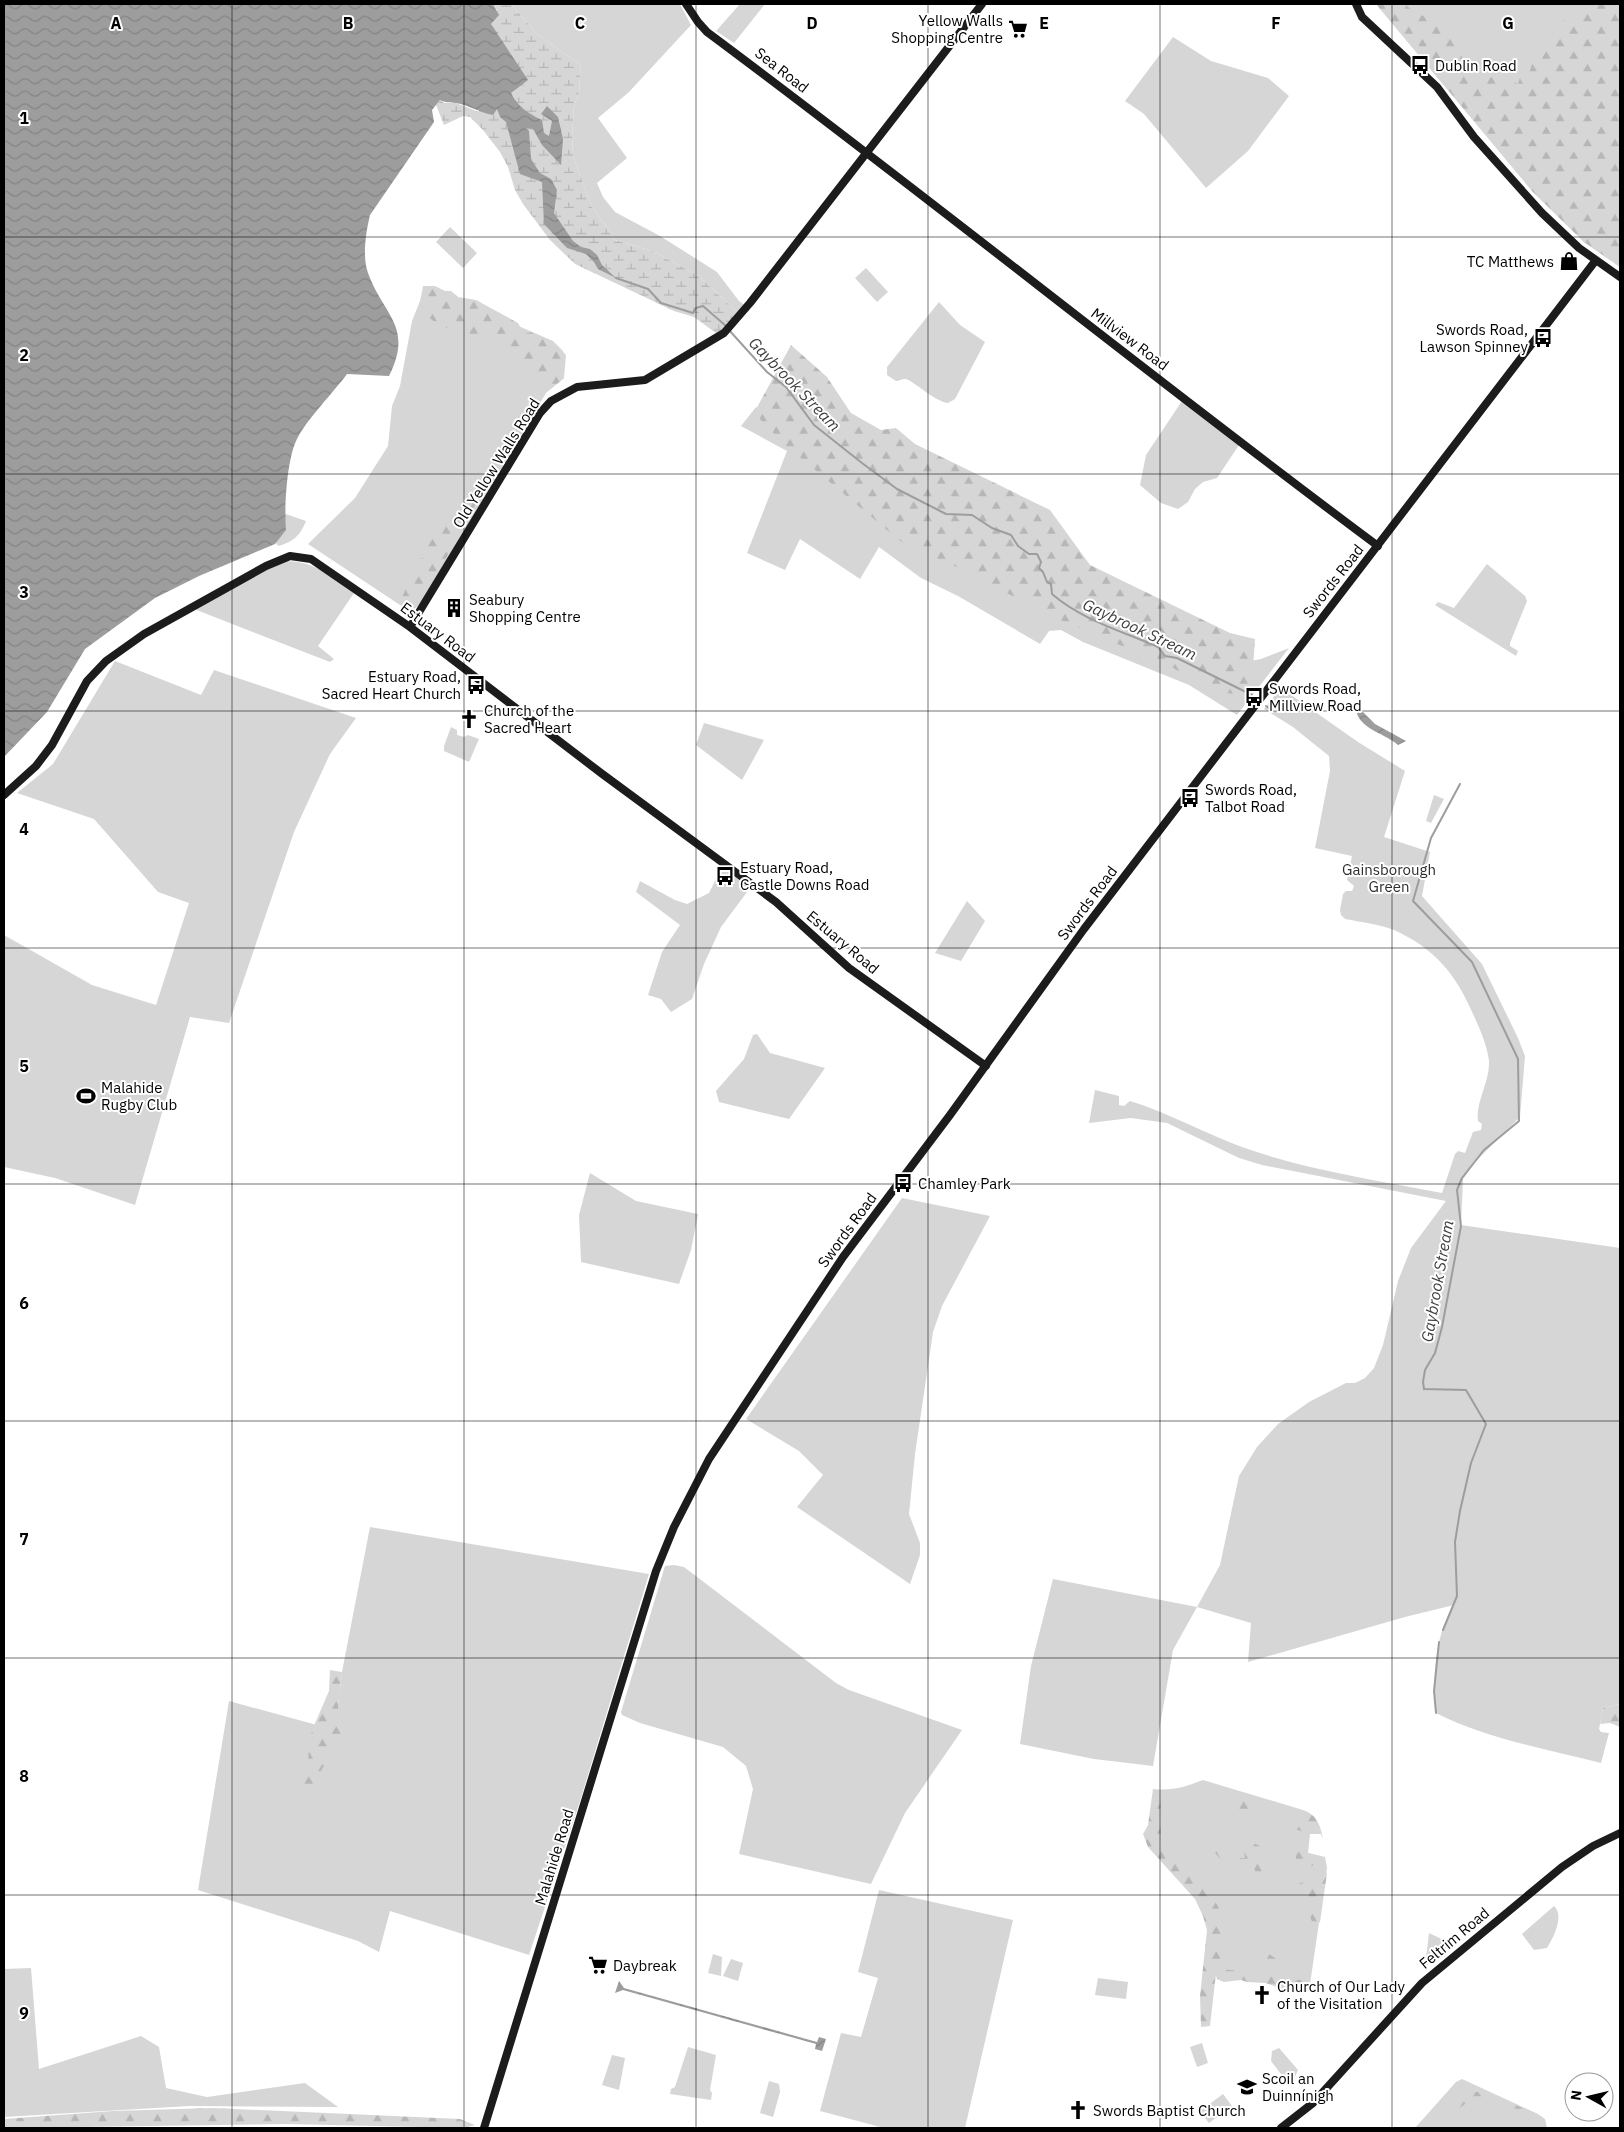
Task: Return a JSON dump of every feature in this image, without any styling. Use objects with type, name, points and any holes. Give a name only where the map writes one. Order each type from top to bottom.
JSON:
[{"type":"street","name":"Sea Road","points":[[686,4],[707,32],[785,89],[866,153]]},
{"type":"street","points":[[866,153],[982,4]]},
{"type":"street","points":[[1356,4],[1368,23],[1436,87],[1474,137],[1542,213],[1596,260],[1620,276]]},
{"type":"street","name":"Old Yellow Walls Road","points":[[410,627],[540,414],[551,401],[577,387],[645,380],[725,332],[866,153]]},
{"type":"street","name":"Millview Road","points":[[866,153],[1378,546]]},
{"type":"street","name":"Swords Road","points":[[648,1593],[674,1527],[701,1474],[728,1430],[843,1257],[986,1066],[1084,929],[1596,260]]},
{"type":"street","name":"Estuary Road","points":[[4,795],[36,766],[56,738],[87,680],[106,661],[144,634],[281,558],[300,556],[311,559],[410,627],[601,773],[776,902],[849,968],[986,1066]]},
{"type":"street","name":"Malahide Road","points":[[484,2128],[648,1593]]},
{"type":"street","name":"Feltrim Road","points":[[1281,2128],[1313,2102],[1422,1982],[1558,1870],[1593,1846],[1620,1834]]},
{"type":"green space","points":[[493,4],[511,4],[538,35],[581,65],[579,93],[574,106],[573,156],[592,207],[615,240],[655,252],[699,276],[739,314],[720,336],[694,317],[674,311],[575,264],[550,240],[523,204],[515,190],[508,167],[500,152],[483,130],[470,117],[463,116],[444,125],[436,105],[440,100],[444,103],[456,103],[479,112],[491,24],[497,10]]},
{"type":"green space","points":[[511,4],[680,4],[691,25],[629,92],[598,118],[627,158],[597,183],[603,197],[615,212],[660,236],[717,272],[739,301],[747,307],[739,314],[699,276],[655,252],[615,240],[592,207],[573,156],[574,106],[579,93],[581,65],[538,35]]},
{"type":"green space","points":[[740,4],[765,4],[734,43],[716,31]]},
{"type":"green space","points":[[1376,4],[1620,4],[1620,267],[1584,242],[1533,192]]},
{"type":"green space","points":[[1376,4],[1405,4],[1415,12],[1436,22],[1451,36],[1461,55],[1465,68],[1488,77],[1508,79],[1518,84],[1521,74],[1530,71],[1537,51],[1543,42],[1581,6],[1580,4],[1620,4],[1620,267],[1584,242],[1533,192]]},
{"type":"green space","points":[[1173,37],[1211,61],[1268,78],[1289,96],[1248,151],[1206,188],[1144,114],[1125,101]]},
{"type":"green space","points":[[450,227],[477,253],[463,268],[436,242]]},
{"type":"green space","points":[[866,268],[888,292],[877,302],[855,278]]},
{"type":"green space","points":[[423,286],[435,286],[445,291],[451,291],[458,297],[476,300],[518,323],[524,334],[532,332],[554,344],[566,355],[564,378],[552,387],[536,389],[527,365],[501,342],[500,338],[482,337],[451,330],[428,316],[420,302]]},
{"type":"green space","points":[[426,286],[553,341],[563,351],[564,378],[546,393],[421,604],[414,609],[403,607],[308,544],[355,498],[388,446],[392,406],[400,386],[412,321]]},
{"type":"green space","points":[[939,302],[960,325],[985,342],[955,399],[948,403],[936,398],[908,380],[896,381],[887,375],[887,367]]},
{"type":"green space","points":[[791,345],[827,377],[851,413],[881,430],[896,428],[915,444],[1050,510],[1090,565],[1230,633],[1255,639],[1252,682],[1241,695],[1213,691],[1170,666],[1046,614],[968,572],[904,544],[784,444],[754,413]]},
{"type":"green space","points":[[1182,401],[1239,445],[1217,478],[1203,482],[1195,489],[1188,502],[1178,509],[1161,503],[1140,485],[1146,455]]},
{"type":"green space","points":[[756,407],[842,480],[1203,670],[1261,659],[1289,648],[1237,715],[1189,685],[1083,642],[1061,630],[1049,631],[1040,644],[958,596],[921,578],[879,547],[860,579],[800,539],[785,570],[747,553],[787,451],[741,426]]},
{"type":"green space","points":[[465,499],[478,500],[435,578],[416,603],[404,601],[402,598],[414,567],[428,551],[428,544]]},
{"type":"green space","points":[[280,512],[306,521],[295,538],[288,543],[278,546],[276,543]]},
{"type":"green space","points":[[285,561],[314,567],[330,575],[354,593],[318,646],[334,659],[330,662],[194,609],[271,566]]},
{"type":"green space","points":[[1487,564],[1525,596],[1527,601],[1510,643],[1510,646],[1518,651],[1516,656],[1435,605],[1438,602],[1454,608]]},
{"type":"green space","points":[[115,661],[201,695],[214,670],[356,718],[330,754],[294,832],[229,1023],[190,1017],[135,1205],[55,1178],[4,1167],[4,935],[92,985],[156,1005],[189,903],[158,892],[94,819],[17,793],[53,764]]},
{"type":"green space","name":"Gainsborough Green","points":[[1281,688],[1358,742],[1405,771],[1384,837],[1430,852],[1422,896],[1482,964],[1525,1056],[1520,1117],[1476,1161],[1463,1179],[1461,1225],[1620,1248],[1620,1704],[1603,1708],[1599,1729],[1601,1732],[1609,1733],[1601,1763],[1496,1737],[1436,1713],[1434,1686],[1436,1657],[1443,1629],[1454,1605],[1405,1617],[1248,1662],[1251,1623],[1197,1607],[1220,1565],[1239,1476],[1257,1447],[1278,1424],[1309,1402],[1346,1383],[1355,1383],[1365,1378],[1374,1368],[1383,1345],[1398,1281],[1411,1248],[1446,1201],[1262,1165],[1239,1158],[1167,1123],[1131,1118],[1089,1123],[1095,1090],[1119,1096],[1119,1105],[1124,1106],[1130,1101],[1266,1155],[1341,1174],[1442,1193],[1455,1154],[1458,1151],[1465,1153],[1473,1132],[1481,1130],[1482,1124],[1478,1121],[1478,1114],[1489,1069],[1487,1049],[1478,1025],[1459,987],[1442,964],[1421,945],[1394,930],[1345,919],[1341,915],[1343,894],[1346,891],[1352,891],[1354,886],[1347,880],[1352,856],[1315,848],[1330,771],[1329,756],[1293,727],[1264,709]]},
{"type":"green space","points":[[704,723],[764,740],[742,780],[696,745]]},
{"type":"green space","points":[[451,727],[457,730],[457,735],[464,737],[468,735],[479,739],[469,762],[444,751]]},
{"type":"green space","points":[[1434,795],[1444,799],[1431,823],[1426,821]]},
{"type":"green space","points":[[722,867],[750,888],[721,927],[704,964],[692,999],[671,1012],[661,999],[648,995],[662,952],[680,925],[636,892],[640,881],[675,900],[687,904],[709,893]]},
{"type":"green space","points":[[967,901],[985,921],[961,961],[935,953]]},
{"type":"green space","points":[[757,1034],[770,1053],[825,1068],[789,1119],[719,1102],[716,1091],[744,1059],[753,1035]]},
{"type":"green space","points":[[590,1173],[636,1201],[698,1214],[691,1250],[679,1284],[581,1262],[579,1215]]},
{"type":"green space","points":[[902,1198],[990,1216],[942,1306],[933,1332],[915,1454],[909,1514],[920,1543],[920,1555],[910,1584],[797,1507],[823,1475],[799,1451],[746,1419]]},
{"type":"green space","points":[[370,1527],[649,1574],[580,1801],[529,1955],[390,1911],[379,1952],[358,1941],[198,1890],[229,1701],[335,1730],[342,1672]]},
{"type":"green space","points":[[665,1566],[684,1567],[836,1683],[849,1690],[962,1730],[905,1813],[871,1884],[739,1854],[753,1789],[746,1766],[723,1747],[640,1723],[622,1715],[621,1712]]},
{"type":"green space","points":[[1053,1579],[1197,1607],[1173,1650],[1153,1766],[1094,1759],[1020,1744],[1031,1666]]},
{"type":"green space","points":[[330,1670],[342,1672],[338,1707],[344,1733],[308,1792],[302,1790],[301,1787],[308,1768],[309,1742],[329,1691]]},
{"type":"green space","points":[[1620,1704],[1620,1727],[1610,1723],[1600,1724],[1603,1708]]},
{"type":"green space","points":[[1203,1780],[1303,1810],[1312,1815],[1319,1825],[1323,1839],[1321,1834],[1310,1834],[1308,1853],[1325,1857],[1327,1868],[1309,1991],[1280,1988],[1277,1982],[1211,1976],[1212,1918],[1157,1848],[1153,1789],[1179,1788]]},
{"type":"green space","points":[[1153,1789],[1160,1796],[1163,1842],[1183,1861],[1194,1878],[1199,1882],[1197,1890],[1204,1887],[1218,1906],[1226,1936],[1217,1970],[1246,1969],[1253,1974],[1269,1974],[1286,1980],[1308,1979],[1309,1991],[1280,1988],[1265,1983],[1241,1980],[1224,1982],[1217,1979],[1216,1973],[1210,2026],[1201,2027],[1200,1996],[1207,1930],[1195,1899],[1148,1847],[1143,1834],[1148,1825]]},
{"type":"green space","points":[[1241,1798],[1247,1798],[1252,1803],[1250,1812],[1241,1814],[1236,1809],[1236,1803]]},
{"type":"green space","points":[[1303,1810],[1315,1818],[1323,1839],[1321,1834],[1310,1834],[1295,1829]]},
{"type":"green space","points":[[1296,1841],[1308,1853],[1320,1856],[1317,1863],[1310,1867],[1296,1861]]},
{"type":"green space","points":[[1219,1842],[1232,1855],[1227,1865],[1215,1853]]},
{"type":"green space","points":[[1253,1843],[1260,1846],[1266,1861],[1261,1875],[1257,1875],[1253,1866],[1251,1871],[1246,1871],[1245,1864],[1239,1863],[1240,1858],[1245,1858],[1244,1850]]},
{"type":"green space","points":[[1327,1873],[1320,1922],[1314,1927],[1298,1884]]},
{"type":"green space","points":[[879,1890],[1013,1920],[965,2128],[884,2128],[820,2111],[841,2033],[861,2037],[878,1978],[858,1972]]},
{"type":"green space","points":[[1554,1906],[1558,1915],[1555,1933],[1547,1948],[1534,1950],[1522,1934]]},
{"type":"green space","points":[[1429,1933],[1452,1944],[1425,1967]]},
{"type":"green space","points":[[713,1954],[722,1957],[721,1976],[708,1973]]},
{"type":"green space","points":[[1269,1954],[1278,1960],[1274,1973],[1268,1971],[1265,1964],[1265,1957]]},
{"type":"green space","points":[[731,1959],[743,1963],[738,1981],[723,1976]]},
{"type":"green space","points":[[31,1968],[39,2069],[141,2036],[159,2047],[166,2088],[207,2097],[305,2083],[338,2107],[189,2106],[4,2117],[4,1969]]},
{"type":"green space","points":[[1098,1978],[1128,1982],[1126,1999],[1095,1995]]},
{"type":"green space","points":[[1202,2043],[1208,2063],[1197,2067],[1190,2047]]},
{"type":"green space","points":[[688,2047],[716,2055],[710,2090],[712,2093],[711,2100],[670,2094],[671,2089],[675,2087]]},
{"type":"green space","points":[[1279,2048],[1298,2070],[1294,2079],[1284,2078],[1271,2061],[1272,2051]]},
{"type":"green space","points":[[612,2055],[625,2058],[619,2090],[602,2085]]},
{"type":"green space","points":[[1462,2079],[1538,2114],[1545,2119],[1547,2128],[1415,2128],[1456,2082]]},
{"type":"green space","points":[[769,2081],[779,2084],[780,2092],[773,2117],[760,2113]]},
{"type":"green space","points":[[1466,2092],[1478,2092],[1482,2097],[1479,2101],[1465,2104],[1454,2110],[1453,2104]]},
{"type":"green space","points":[[1223,2094],[1232,2106],[1209,2123],[1200,2111]]},
{"type":"green space","points":[[1501,2098],[1524,2109],[1524,2112],[1520,2116],[1497,2112],[1496,2104]]},
{"type":"green space","points":[[213,2108],[460,2119],[475,2125],[465,2128],[285,2124],[4,2128],[4,2119],[113,2111]]},
{"type":"water","points":[[4,4],[493,4],[499,15],[491,24],[528,80],[511,93],[524,109],[542,120],[544,133],[549,136],[552,121],[541,114],[547,106],[558,117],[563,139],[561,165],[542,145],[533,129],[526,128],[529,131],[531,159],[540,173],[551,179],[557,190],[554,213],[573,241],[581,247],[590,249],[597,255],[602,265],[616,278],[598,269],[586,254],[567,248],[544,224],[542,182],[520,174],[506,122],[500,117],[497,109],[493,115],[461,104],[440,100],[432,110],[434,122],[370,215],[367,229],[365,252],[368,273],[397,333],[396,359],[389,376],[347,374],[301,431],[294,447],[289,470],[285,509],[286,530],[275,544],[199,576],[155,598],[85,649],[47,712],[4,757]]},
{"type":"water","points":[[1358,712],[1363,712],[1375,724],[1406,741],[1398,745],[1369,728],[1360,719],[1357,714]]},
{"type":"water","points":[[619,1981],[624,1988],[817,2042],[819,2037],[826,2039],[822,2051],[815,2049],[816,2044],[623,1990],[615,1993]]},
{"type":"waterway","name":"Gaybrook Stream","points":[[616,278],[648,289],[661,303],[693,313],[696,308],[703,306],[726,326]]},
{"type":"waterway","name":"Gaybrook Stream","points":[[729,330],[767,372],[786,387],[814,425],[897,489],[946,514],[972,515],[992,528],[1011,535],[1018,546],[1029,554],[1037,554],[1041,562],[1039,568],[1047,582],[1051,584],[1052,594],[1076,611],[1158,647],[1165,656],[1177,658],[1252,695]]},
{"type":"waterway","name":"Gaybrook Stream","points":[[1266,706],[1273,711]]},
{"type":"waterway","points":[[1413,901],[1431,838],[1460,784]]},
{"type":"waterway","name":"Gaybrook Stream","points":[[1413,901],[1472,962],[1518,1059],[1519,1121],[1484,1150],[1462,1178],[1457,1190],[1461,1226],[1442,1327],[1435,1353],[1425,1370],[1423,1382],[1424,1389],[1466,1390],[1486,1424],[1471,1463],[1460,1511],[1455,1542],[1457,1596],[1443,1630]]},
{"type":"waterway","name":"Gaybrook Stream","points":[[1436,1713],[1434,1691],[1439,1642]]},
{"type":"place","name":"Yellow Walls Shopping Centre","points":[[1018,29]]},
{"type":"place","name":"Dublin Road","points":[[1420,65]]},
{"type":"place","name":"TC Matthews","points":[[1569,261]]},
{"type":"place","name":"Swords Road, Lawson Spinney","points":[[1543,338]]},
{"type":"place","name":"Seabury Shopping Centre","points":[[454,608]]},
{"type":"place","name":"Estuary Road, Sacred Heart Church","points":[[476,685]]},
{"type":"place","name":"Swords Road, Millview Road","points":[[1254,697]]},
{"type":"place","name":"Church of the Sacred Heart","points":[[469,719]]},
{"type":"place","name":"Swords Road, Talbot Road","points":[[1190,798]]},
{"type":"place","name":"Estuary Road, Castle Downs Road","points":[[725,876]]},
{"type":"place","name":"Malahide Rugby Club","points":[[86,1096]]},
{"type":"place","name":"Chamley Park","points":[[903,1183]]},
{"type":"place","name":"Daybreak","points":[[598,1965]]},
{"type":"place","name":"Church of Our Lady of the Visitation","points":[[1262,1995]]},
{"type":"place","name":"Scoil an Duinnínigh","points":[[1247,2087]]},
{"type":"place","name":"Swords Baptist Church","points":[[1078,2110]]}]
